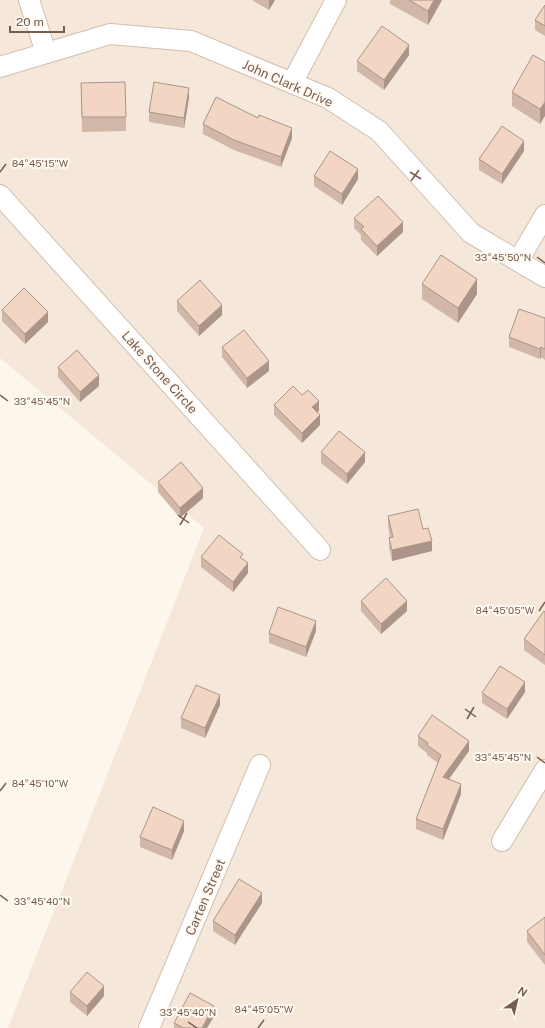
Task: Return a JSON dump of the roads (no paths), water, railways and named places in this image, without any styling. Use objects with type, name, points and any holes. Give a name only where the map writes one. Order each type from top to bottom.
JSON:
[{"type":"street","points":[[29,0],[46,53]]},
{"type":"street","points":[[292,83],[336,0]]},
{"type":"street","name":"John Clark Drive","points":[[0,67],[110,34],[191,41],[328,98],[379,131],[471,233],[545,277]]},
{"type":"street","name":"Lake Stone Circle","points":[[0,195],[320,550]]},
{"type":"street","points":[[518,261],[545,214]]},
{"type":"street","name":"Carten Street","points":[[150,1028],[260,765]]},
{"type":"street","points":[[502,841],[545,770]]}]
